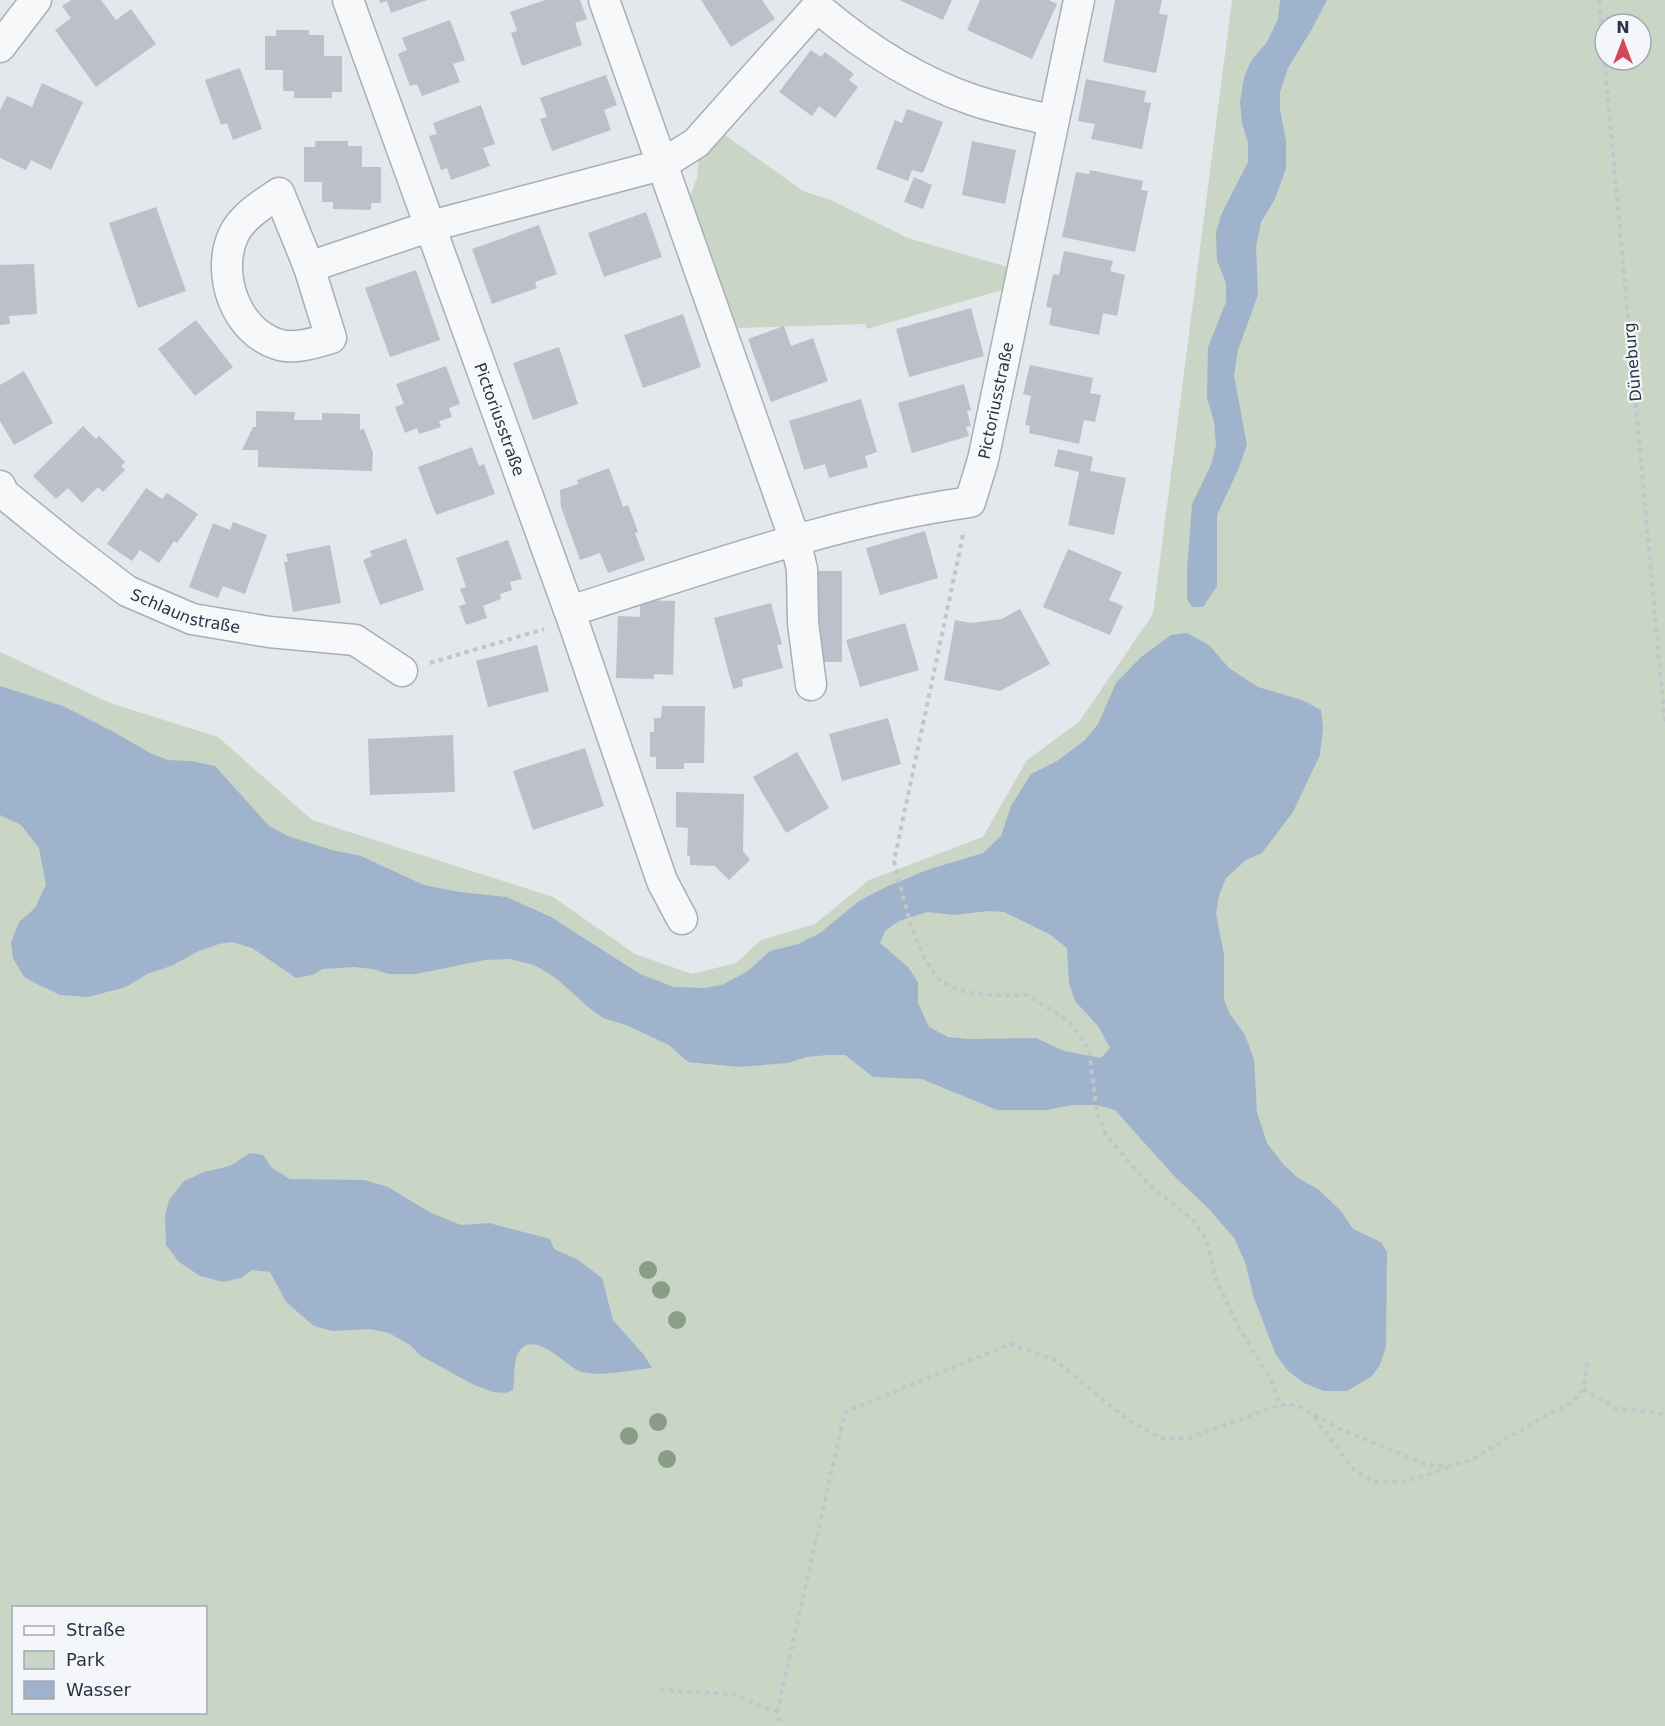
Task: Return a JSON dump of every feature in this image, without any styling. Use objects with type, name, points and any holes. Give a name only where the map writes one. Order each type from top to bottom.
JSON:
[{"type":"street","points":[[0,47],[36,0]]},
{"type":"street","name":"Pictoriusstraße","points":[[348,0],[572,616],[662,881],[682,919]]},
{"type":"street","points":[[604,0],[795,540],[802,569],[803,623],[811,685]]},
{"type":"street","name":"Pictoriusstraße","points":[[970,502],[983,460],[1080,0]]},
{"type":"street","points":[[309,267],[432,226],[661,165],[696,143],[813,4],[853,37],[889,62],[930,83],[974,100],[1053,121]]},
{"type":"street","points":[[279,193],[309,267],[331,338],[302,345],[278,345],[255,333],[242,317],[228,280],[227,258],[233,236],[243,221],[261,204],[279,193]]},
{"type":"street","name":"Schlaunstraße","points":[[0,486],[4,494],[127,591],[192,620],[269,632],[355,640],[402,671]]},
{"type":"street","points":[[572,616],[795,540],[924,508],[970,502]]},
{"type":"path","name":"Düneburg","points":[[1599,0],[1665,725]]},
{"type":"path","points":[[970,502],[894,861],[911,927],[925,959],[937,978],[957,990],[984,995],[1027,995],[1068,1021],[1089,1049],[1097,1113],[1106,1132],[1147,1183],[1194,1221],[1207,1242],[1216,1280],[1240,1329],[1271,1380],[1280,1405]]},
{"type":"path","points":[[402,671],[572,616]]},
{"type":"path","points":[[780,1726],[777,1712],[845,1412],[1010,1344],[1055,1360],[1128,1420],[1160,1438],[1189,1438],[1280,1405],[1297,1405],[1340,1429],[1428,1465],[1451,1466]]},
{"type":"path","points":[[1311,1414],[1353,1469],[1374,1482],[1400,1482],[1471,1460],[1545,1416],[1570,1404],[1583,1389],[1588,1359]]},
{"type":"path","points":[[1583,1389],[1615,1408],[1665,1414]]},
{"type":"path","points":[[660,1690],[732,1694],[777,1712]]},
{"type":"green space","points":[[1232,0],[1665,0],[1665,1726],[0,1726],[0,652],[110,703],[218,737],[312,820],[553,897],[635,954],[692,974],[736,963],[761,940],[815,924],[869,880],[983,837],[1027,760],[1079,722],[1153,614]]},
{"type":"green space","points":[[722,133],[803,191],[833,201],[908,238],[1014,269],[1009,288],[867,329],[865,324],[738,328],[686,206],[697,178],[699,158]]},
{"type":"water","points":[[1280,0],[1327,0],[1288,68],[1280,92],[1280,109],[1286,141],[1286,168],[1275,199],[1261,222],[1256,248],[1258,295],[1238,350],[1234,375],[1247,445],[1217,515],[1217,586],[1203,607],[1192,607],[1187,599],[1187,570],[1192,504],[1211,465],[1216,446],[1214,421],[1207,398],[1208,347],[1226,302],[1226,283],[1217,260],[1216,233],[1221,215],[1248,162],[1248,143],[1242,123],[1240,102],[1244,77],[1251,61],[1267,42],[1278,19]]},
{"type":"water","points":[[1187,633],[1209,645],[1229,668],[1258,687],[1302,700],[1321,710],[1323,728],[1320,755],[1293,812],[1262,853],[1246,860],[1226,878],[1219,896],[1216,914],[1224,955],[1224,1000],[1230,1014],[1245,1035],[1254,1059],[1257,1112],[1267,1143],[1283,1164],[1298,1178],[1318,1189],[1341,1211],[1353,1229],[1381,1242],[1387,1252],[1386,1347],[1380,1365],[1372,1376],[1347,1391],[1324,1391],[1304,1383],[1288,1371],[1276,1355],[1254,1298],[1245,1262],[1234,1238],[1115,1110],[1097,1105],[1072,1105],[1047,1110],[997,1110],[922,1079],[873,1077],[845,1055],[806,1057],[788,1063],[739,1067],[688,1062],[669,1045],[626,1025],[603,1018],[556,978],[534,965],[510,959],[485,960],[416,974],[389,974],[354,967],[323,969],[312,975],[296,978],[252,948],[232,942],[199,951],[171,966],[147,974],[126,987],[88,997],[60,995],[39,985],[24,977],[13,958],[11,942],[19,922],[35,908],[46,885],[39,848],[21,825],[0,815],[0,686],[63,706],[150,753],[168,760],[191,761],[215,766],[269,826],[288,836],[332,850],[361,856],[424,885],[507,897],[551,917],[640,974],[674,987],[704,988],[722,985],[748,971],[770,951],[798,944],[820,933],[859,901],[888,886],[927,870],[983,853],[1001,836],[1011,806],[1031,774],[1057,761],[1085,740],[1098,724],[1116,683],[1141,657],[1171,635]],"holes":[[[989,911],[1004,912],[1049,934],[1067,948],[1069,983],[1075,1001],[1098,1026],[1110,1048],[1101,1058],[1064,1051],[1036,1038],[948,1037],[929,1027],[918,1003],[918,982],[908,967],[880,943],[885,931],[899,921],[927,912],[954,915]]]},
{"type":"water","points":[[250,1153],[263,1155],[272,1168],[290,1179],[364,1180],[388,1187],[431,1213],[461,1225],[489,1223],[550,1239],[554,1249],[577,1259],[602,1278],[613,1320],[644,1355],[652,1368],[608,1373],[582,1372],[551,1351],[533,1344],[525,1346],[518,1353],[515,1361],[513,1390],[505,1393],[493,1392],[474,1385],[421,1356],[410,1345],[389,1333],[369,1329],[332,1331],[314,1326],[286,1302],[270,1272],[252,1270],[241,1278],[223,1282],[200,1276],[179,1262],[166,1245],[165,1216],[169,1200],[184,1181],[204,1172],[230,1166]]},
{"type":"building","points":[[71,0],[101,0],[116,20],[131,9],[156,44],[96,87],[55,30],[71,18],[62,6]]},
{"type":"building","points":[[379,0],[427,0],[391,13],[387,1],[380,3]]},
{"type":"building","points":[[545,0],[580,0],[587,19],[575,23],[582,45],[522,66],[511,33],[517,31],[510,12]]},
{"type":"building","points":[[701,0],[762,0],[775,19],[731,47]]},
{"type":"building","points":[[899,0],[952,0],[943,20]]},
{"type":"building","points":[[980,0],[1049,0],[1057,4],[1032,59],[967,30]]},
{"type":"building","points":[[1115,0],[1162,0],[1159,14],[1168,15],[1156,73],[1103,62]]},
{"type":"building","points":[[450,20],[465,60],[453,64],[460,82],[422,96],[417,84],[410,86],[398,54],[407,50],[402,38]]},
{"type":"building","points":[[276,30],[309,30],[309,35],[324,35],[324,56],[342,56],[342,92],[332,92],[332,98],[294,98],[294,91],[283,91],[283,70],[265,70],[265,36],[276,36]]},
{"type":"building","points":[[811,50],[821,57],[825,52],[854,74],[849,80],[858,87],[835,118],[819,106],[812,116],[779,92]]},
{"type":"building","points":[[240,68],[262,129],[233,140],[227,123],[221,125],[205,80]]},
{"type":"building","points":[[606,75],[617,105],[604,110],[611,130],[552,151],[540,119],[547,117],[540,98]]},
{"type":"building","points":[[1086,79],[1146,91],[1144,102],[1151,103],[1142,149],[1091,139],[1095,124],[1078,121]]},
{"type":"building","points":[[42,83],[83,102],[51,170],[31,160],[26,170],[0,158],[0,110],[7,96],[32,107]]},
{"type":"building","points":[[481,105],[495,144],[483,148],[490,166],[451,180],[447,168],[441,170],[429,136],[437,134],[433,123]]},
{"type":"building","points":[[907,109],[943,122],[923,173],[912,170],[908,181],[876,169],[895,120],[902,123]]},
{"type":"building","points":[[315,141],[348,141],[348,146],[362,146],[362,167],[381,167],[381,203],[371,203],[371,210],[333,209],[333,202],[322,202],[322,182],[304,182],[304,147],[315,147]]},
{"type":"building","points":[[972,141],[1016,150],[1005,204],[962,195]]},
{"type":"building","points":[[1090,170],[1143,181],[1141,190],[1148,191],[1135,252],[1062,237],[1076,172],[1089,174]]},
{"type":"building","points":[[914,177],[932,185],[923,209],[904,202]]},
{"type":"building","points":[[156,207],[186,291],[138,308],[109,223]]},
{"type":"building","points":[[646,212],[662,257],[604,277],[588,233]]},
{"type":"building","points":[[539,225],[557,274],[535,282],[537,288],[492,304],[472,249]]},
{"type":"building","points":[[1064,251],[1113,261],[1110,271],[1125,275],[1117,316],[1103,313],[1099,335],[1049,325],[1052,308],[1046,307],[1053,274],[1059,275]]},
{"type":"building","points":[[34,264],[37,314],[9,316],[10,324],[0,325],[0,265]]},
{"type":"building","points":[[416,270],[440,340],[390,357],[365,288]]},
{"type":"building","points":[[971,308],[984,356],[909,377],[896,329]]},
{"type":"building","points":[[683,314],[701,367],[643,388],[624,335]]},
{"type":"building","points":[[196,320],[233,367],[195,396],[158,349]]},
{"type":"building","points":[[784,326],[791,346],[813,338],[828,381],[771,402],[748,339]]},
{"type":"building","points":[[559,347],[578,404],[533,420],[513,363]]},
{"type":"building","points":[[1030,365],[1093,378],[1090,393],[1101,395],[1095,422],[1084,420],[1079,444],[1029,433],[1030,426],[1025,425],[1031,396],[1023,394]]},
{"type":"building","points":[[446,366],[460,404],[449,408],[452,417],[439,421],[441,427],[419,434],[417,428],[405,433],[395,407],[404,404],[396,384]]},
{"type":"building","points":[[24,371],[53,423],[14,445],[0,421],[0,385]]},
{"type":"building","points":[[964,384],[971,410],[967,411],[971,426],[966,427],[969,436],[912,453],[898,403]]},
{"type":"building","points":[[861,399],[877,452],[865,456],[868,467],[829,478],[825,464],[804,470],[789,421]]},
{"type":"building","points":[[256,411],[295,412],[294,420],[322,420],[322,413],[360,414],[360,430],[364,429],[373,453],[372,471],[258,467],[258,450],[242,450],[253,427],[256,427]]},
{"type":"building","points":[[83,426],[96,439],[99,436],[125,462],[121,466],[125,470],[103,492],[98,487],[82,503],[68,488],[56,499],[33,476]]},
{"type":"building","points":[[472,447],[479,466],[484,464],[495,494],[436,515],[418,467]]},
{"type":"building","points":[[1058,449],[1093,457],[1090,471],[1126,478],[1114,535],[1068,525],[1079,472],[1054,466]]},
{"type":"building","points":[[609,468],[623,507],[628,505],[645,560],[608,573],[600,553],[580,560],[561,507],[560,490],[578,484],[577,480]]},
{"type":"building","points":[[146,488],[162,499],[167,493],[198,514],[177,543],[174,541],[159,563],[140,550],[132,561],[107,544]]},
{"type":"building","points":[[233,522],[267,535],[245,594],[223,586],[218,598],[189,587],[213,523],[230,530]]},
{"type":"building","points":[[925,531],[938,578],[880,595],[866,548]]},
{"type":"building","points":[[406,539],[424,590],[380,605],[363,560],[372,556],[370,551]]},
{"type":"building","points":[[508,540],[522,579],[510,582],[512,590],[500,594],[501,599],[483,606],[487,618],[466,625],[459,606],[466,604],[460,589],[466,587],[456,558]]},
{"type":"building","points":[[330,545],[341,603],[293,612],[284,562],[288,562],[286,554]]},
{"type":"building","points":[[1068,549],[1122,572],[1109,600],[1123,606],[1110,635],[1043,607]]},
{"type":"building","points":[[814,571],[842,571],[842,662],[814,662]]},
{"type":"building","points":[[640,600],[675,601],[673,675],[654,674],[654,679],[616,678],[618,616],[640,617]]},
{"type":"building","points":[[771,603],[782,644],[777,645],[783,668],[742,679],[743,686],[733,689],[714,618]]},
{"type":"building","points":[[1020,609],[1050,664],[1000,691],[944,680],[955,620],[971,623],[1002,619]]},
{"type":"building","points":[[905,623],[919,670],[860,687],[846,640]]},
{"type":"building","points":[[537,645],[549,691],[488,707],[476,661]]},
{"type":"building","points":[[662,706],[705,706],[704,763],[684,763],[684,769],[656,769],[656,757],[650,757],[650,732],[654,732],[654,718],[661,718]]},
{"type":"building","points":[[888,718],[901,764],[842,781],[829,734]]},
{"type":"building","points":[[453,735],[455,792],[370,795],[368,739]]},
{"type":"building","points":[[585,748],[604,806],[533,830],[513,771]]},
{"type":"building","points":[[797,752],[829,808],[786,833],[753,777]]},
{"type":"building","points":[[676,792],[744,794],[743,851],[750,860],[729,880],[715,866],[690,865],[690,856],[687,856],[688,828],[676,827]]}]
